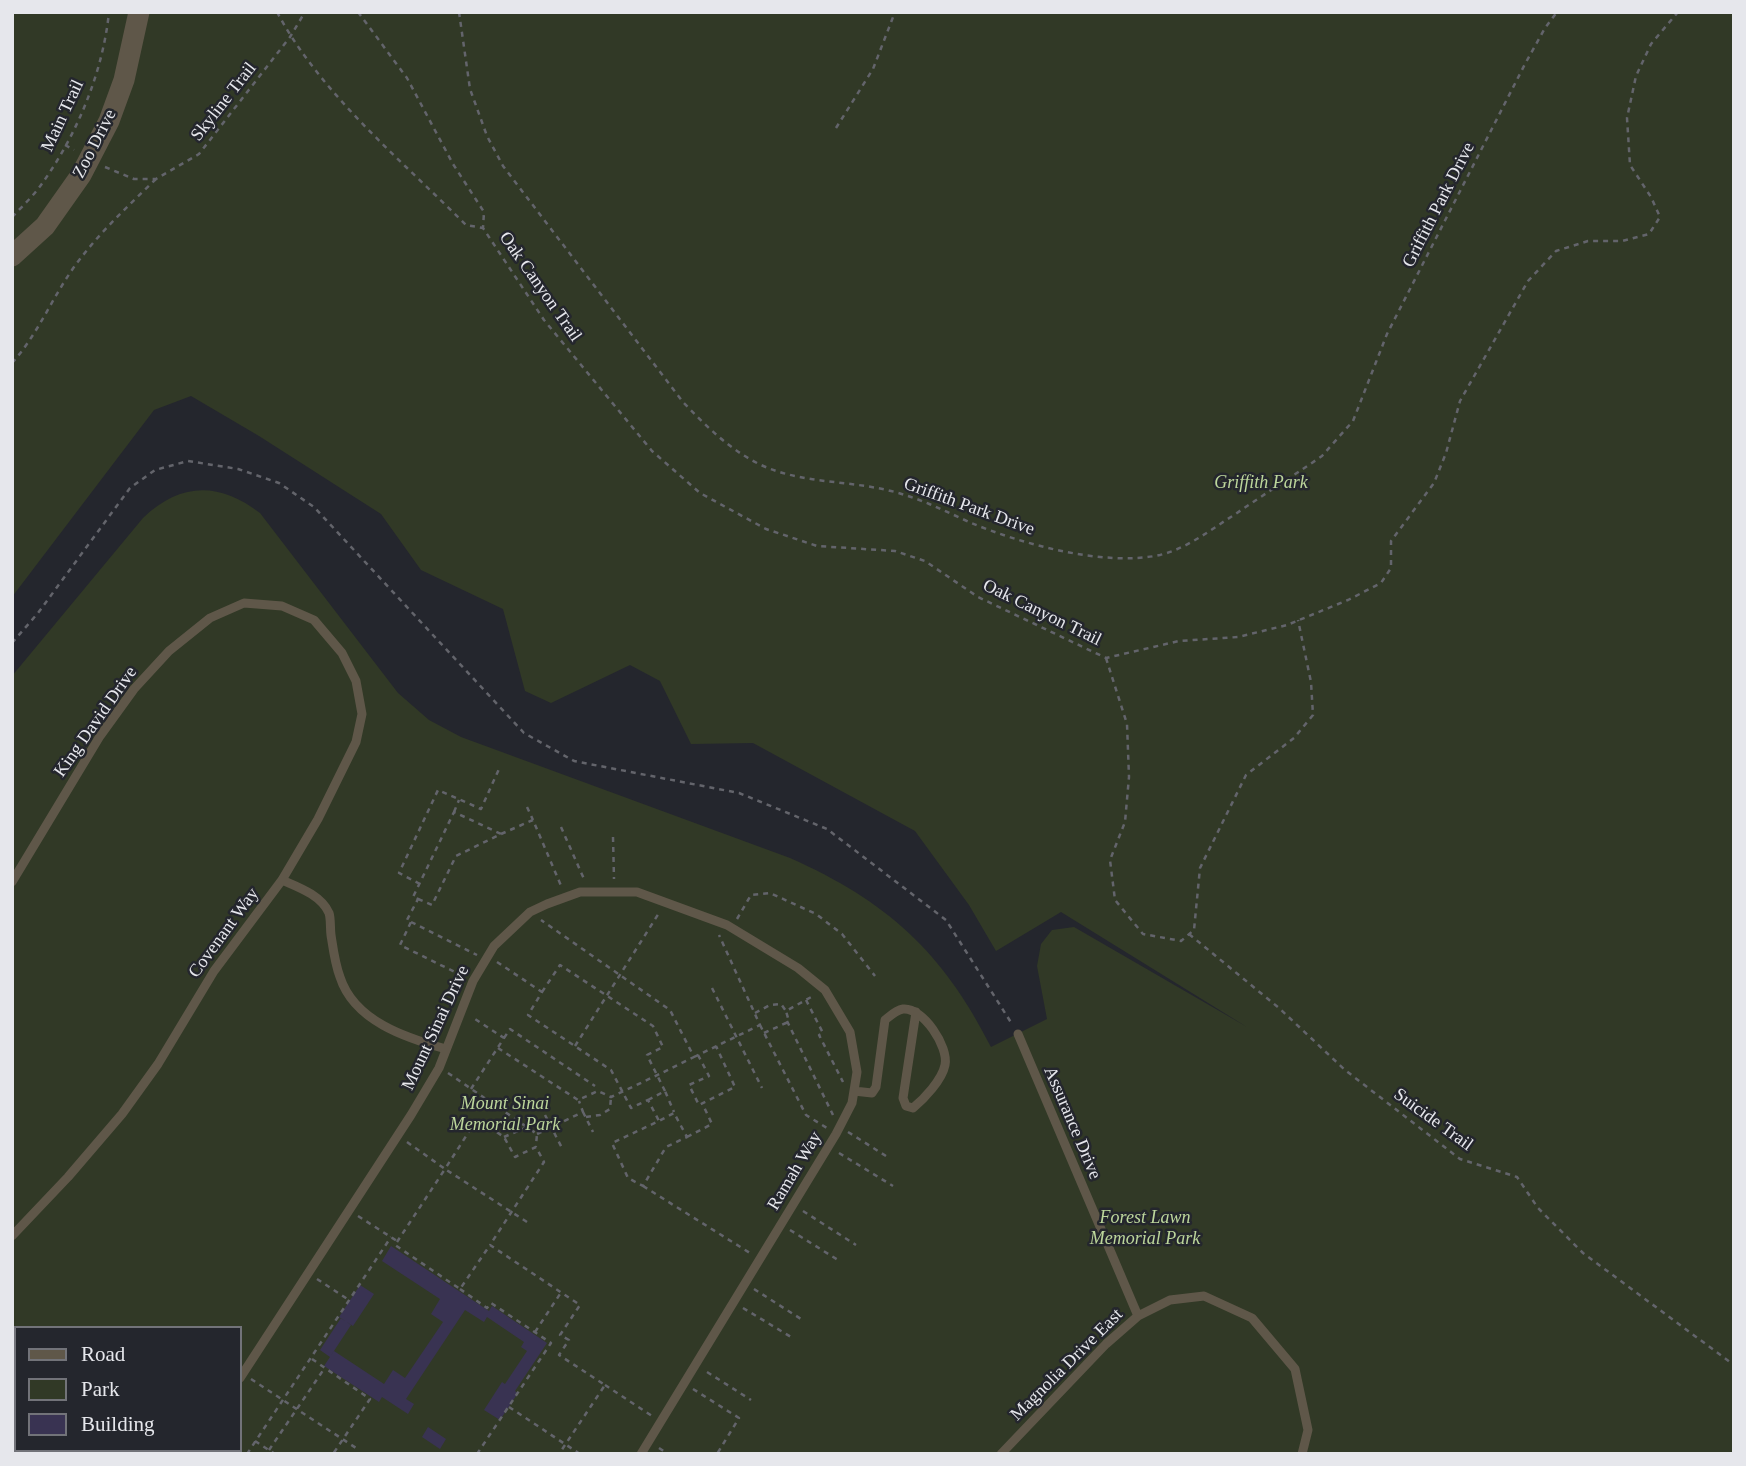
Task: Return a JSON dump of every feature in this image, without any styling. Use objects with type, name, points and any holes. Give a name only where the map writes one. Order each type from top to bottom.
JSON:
[{"type":"street","name":"Zoo Drive","points":[[12,256],[44,226],[90,159],[109,121],[124,80],[139,12]]},
{"type":"lane","name":"King David Drive","points":[[12,883],[100,736],[134,689],[169,651],[210,618],[244,603],[282,606],[314,620]]},
{"type":"lane","name":"Covenant Way","points":[[12,1236],[68,1177],[121,1114],[158,1064],[214,971],[282,880],[329,797],[356,742],[362,714],[356,681],[342,653],[314,620]]},
{"type":"lane","points":[[282,880],[307,891],[319,900],[329,914],[340,979],[359,1007],[380,1025],[446,1049]]},
{"type":"lane","name":"Mount Sinai Drive","points":[[242,1374],[350,1211],[439,1068],[473,981],[494,946],[530,912],[580,892],[636,892],[732,928]]},
{"type":"lane","name":"Ramah Way","points":[[641,1454],[829,1147],[852,1103],[855,1091],[857,1072],[850,1032],[825,990],[798,968],[732,928]]},
{"type":"lane","points":[[855,1091],[872,1093],[876,1087],[885,1020],[904,1009],[916,1012],[939,1037],[944,1047],[945,1066],[927,1097],[913,1108],[906,1106],[903,1098],[916,1012]]},
{"type":"lane","name":"Assurance Drive","points":[[1018,1034],[1138,1316]]},
{"type":"lane","name":"Magnolia Drive East","points":[[1001,1454],[1106,1344],[1138,1316],[1170,1300],[1204,1296],[1252,1318],[1295,1369],[1308,1430],[1302,1454]]},
{"type":"path","name":"Main Trail","points":[[12,217],[40,186],[65,145],[92,87],[102,58],[109,12]]},
{"type":"path","name":"Oak Canyon Trail","points":[[277,12],[290,37],[327,86],[466,225],[483,228]]},
{"type":"path","name":"Skyline Trail","points":[[12,363],[24,349],[76,264],[110,224],[156,179],[199,154],[290,37],[305,12]]},
{"type":"path","name":"Oak Canyon Trail","points":[[358,12],[407,79],[453,164],[484,212],[483,228],[544,320],[652,451],[699,493],[766,529],[817,546],[895,551],[925,561],[978,597],[1105,658],[1179,641],[1238,637],[1298,620],[1381,583],[1391,568],[1391,541],[1434,483],[1447,453],[1461,401],[1528,281],[1556,251],[1588,241],[1622,241],[1650,234],[1660,217],[1651,197],[1630,165],[1627,118],[1636,76],[1651,44],[1678,12]]},
{"type":"path","name":"Griffith Park Drive","points":[[459,12],[470,89],[487,136],[503,166],[683,402],[713,433],[738,452],[762,465],[798,478],[889,490],[920,499],[971,523],[1018,540],[1060,551],[1143,558],[1184,548],[1322,456],[1353,421],[1392,323],[1525,64],[1557,12]]},
{"type":"path","points":[[835,128],[873,69],[895,12]]},
{"type":"path","points":[[65,145],[134,179],[156,179]]},
{"type":"path","points":[[12,643],[38,613],[130,488],[155,470],[188,461],[238,469],[279,483],[314,507],[524,733],[575,761],[739,793],[827,829],[946,920],[1018,1034]]},
{"type":"path","points":[[1105,658],[1127,724],[1129,777],[1125,822],[1110,860],[1115,900],[1143,934],[1181,940],[1194,930],[1200,868],[1246,775],[1294,738],[1313,715],[1311,682],[1298,620]]},
{"type":"path","points":[[419,884],[399,873],[438,790],[481,809],[499,769]]},
{"type":"path","points":[[459,800],[414,897],[432,905],[456,856],[533,820]]},
{"type":"path","points":[[527,807],[566,897]]},
{"type":"path","points":[[454,812],[501,835]]},
{"type":"path","points":[[561,827],[589,892]]},
{"type":"path","points":[[613,837],[614,892]]},
{"type":"path","points":[[732,928],[751,895],[770,893],[816,914],[842,934],[875,976]]},
{"type":"path","points":[[418,899],[407,920],[487,958],[542,992]]},
{"type":"path","points":[[575,1046],[667,902]]},
{"type":"path","points":[[530,912],[670,1010],[709,1076],[689,1085],[712,1124],[666,1147],[643,1186]]},
{"type":"path","points":[[712,919],[764,1033],[806,1115],[886,1156]]},
{"type":"path","points":[[411,922],[400,945],[473,981]]},
{"type":"path","name":"Suicide Trail","points":[[1189,934],[1279,1008],[1345,1070],[1460,1159],[1517,1177],[1538,1208],[1583,1253],[1734,1365]]},
{"type":"path","points":[[665,1091],[631,1108],[611,1070],[528,1015],[560,965],[653,1026],[663,1047],[647,1055],[665,1091],[674,1113],[687,1137]]},
{"type":"path","points":[[712,988],[762,1088]]},
{"type":"path","points":[[786,1011],[825,990]]},
{"type":"path","points":[[806,1000],[823,1034],[819,1035],[845,1085],[855,1091]]},
{"type":"path","points":[[755,1013],[770,1005],[780,1004],[786,1011],[787,1021],[838,1131]]},
{"type":"path","points":[[461,1010],[504,1038]]},
{"type":"path","points":[[764,1033],[787,1021]]},
{"type":"path","points":[[611,1097],[760,1024]]},
{"type":"path","points":[[471,1089],[510,1029],[595,1086]]},
{"type":"path","points":[[702,1104],[736,1087],[716,1046]]},
{"type":"path","points":[[498,1048],[578,1100],[593,1132]]},
{"type":"path","points":[[439,1068],[537,1134]]},
{"type":"path","points":[[578,1100],[598,1091],[611,1097]]},
{"type":"path","points":[[586,1117],[600,1115],[610,1109],[611,1097]]},
{"type":"path","points":[[648,1100],[659,1121]]},
{"type":"path","points":[[537,1134],[583,1112]]},
{"type":"path","points":[[674,1113],[612,1143],[628,1178],[760,1259]]},
{"type":"path","points":[[545,1115],[562,1149]]},
{"type":"path","points":[[477,1454],[551,1343],[491,1303],[487,1308],[395,1245],[477,1119],[505,1137],[515,1157],[536,1147]]},
{"type":"path","points":[[505,1137],[528,1127]]},
{"type":"path","points":[[460,1289],[544,1163],[536,1147],[537,1134]]},
{"type":"path","points":[[398,1136],[527,1222]]},
{"type":"path","points":[[829,1147],[893,1186]]},
{"type":"path","points":[[793,1205],[856,1245]]},
{"type":"path","points":[[350,1211],[397,1241]]},
{"type":"path","points":[[781,1225],[838,1260]]},
{"type":"path","points":[[247,1454],[391,1237]]},
{"type":"path","points":[[490,1245],[580,1305],[560,1335],[569,1340],[559,1355],[660,1421]]},
{"type":"path","points":[[309,1273],[349,1300]]},
{"type":"path","points":[[745,1284],[801,1319]]},
{"type":"path","points":[[535,1332],[561,1293]]},
{"type":"path","points":[[734,1302],[791,1337]]},
{"type":"path","points":[[310,1359],[370,1399],[333,1454]]},
{"type":"path","points":[[695,1366],[751,1400]]},
{"type":"path","points":[[270,1450],[324,1368]]},
{"type":"path","points":[[242,1377],[356,1448]]},
{"type":"path","points":[[684,1384],[739,1418],[717,1454]]},
{"type":"path","points":[[559,1454],[605,1385]]},
{"type":"path","points":[[509,1407],[580,1454]]},
{"type":"path","points":[[256,1441],[275,1454]]},
{"type":"green space","name":"Griffith Park","points":[[12,12],[1734,12],[1734,1454],[12,1454],[12,676],[143,518],[157,506],[186,492],[215,491],[245,503],[260,513],[398,693],[429,720],[461,737],[790,858],[856,892],[909,933],[932,957],[973,1013],[991,1047],[1047,1019],[1037,966],[1041,944],[1052,930],[1074,927],[1247,1027],[1061,912],[996,951],[969,905],[915,831],[753,743],[691,744],[660,681],[630,665],[551,703],[525,691],[503,609],[421,570],[381,514],[191,396],[154,410],[12,597]]},
{"type":"building","points":[[391,1246],[489,1311],[492,1306],[547,1343],[515,1391],[518,1393],[500,1420],[484,1410],[527,1351],[521,1347],[524,1342],[487,1317],[484,1322],[465,1310],[406,1399],[414,1404],[408,1414],[382,1397],[379,1402],[324,1366],[334,1351],[384,1384],[393,1370],[405,1378],[443,1322],[431,1314],[440,1299],[382,1261]]},
{"type":"building","points":[[360,1285],[374,1294],[353,1326],[339,1317]]},
{"type":"building","points":[[341,1318],[351,1325],[330,1357],[320,1350]]},
{"type":"building","points":[[428,1427],[446,1439],[440,1449],[422,1437]]},
{"type":"park label","name":"Mount Sinai Memorial Park","points":[[505,1114]]},
{"type":"park label","name":"Forest Lawn Memorial Park","points":[[1145,1228]]}]
